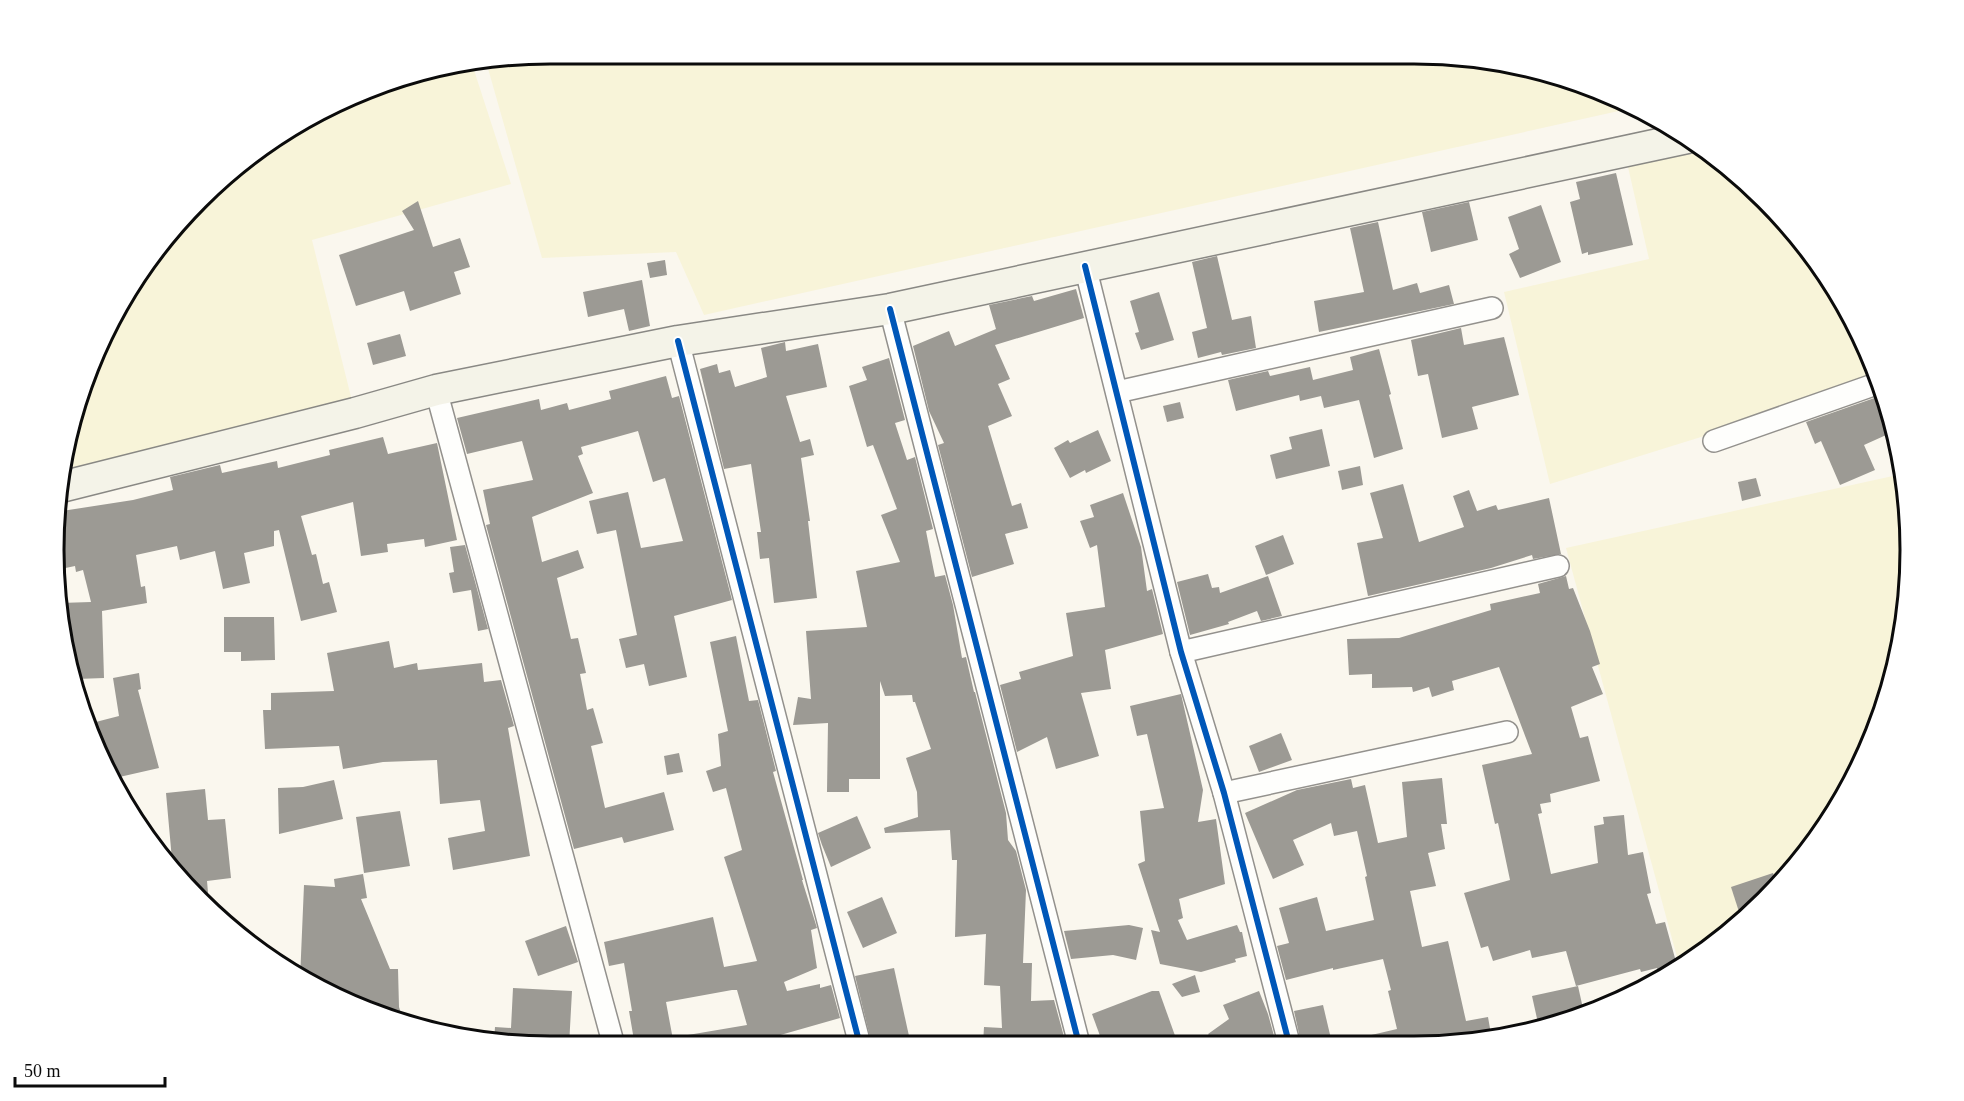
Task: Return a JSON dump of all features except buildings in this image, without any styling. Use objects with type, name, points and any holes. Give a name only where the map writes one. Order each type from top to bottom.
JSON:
[{"type":"main road","points":[[69,485],[355,413],[436,390],[678,340],[890,309],[1675,141]]},
{"type":"street","points":[[1085,266],[1180,652],[1224,793],[1287,1036]]},
{"type":"street","points":[[1117,392],[1492,308]]},
{"type":"street","points":[[890,309],[1077,1036]]},
{"type":"street","points":[[678,340],[858,1036]]},
{"type":"street","points":[[1714,441],[1871,386]]},
{"type":"street","points":[[436,390],[611,1036]]},
{"type":"street","points":[[1180,652],[1558,566]]},
{"type":"street","points":[[1224,793],[1507,732]]},
{"type":"shaded area","points":[[550,64],[1414,64],[1477,69],[1539,81],[1570,90],[1619,111],[704,315],[676,252],[542,258],[488,69]]},
{"type":"shaded area","points":[[474,71],[511,184],[312,240],[355,413],[69,485],[81,425],[90,394],[115,336],[146,280],[185,230],[207,207],[230,185],[280,146],[336,115],[394,90]]},
{"type":"shaded area","points":[[1691,152],[1734,185],[1779,230],[1818,280],[1849,336],[1870,382],[1550,484],[1504,292],[1649,259],[1628,167]]},
{"type":"shaded area","points":[[1893,476],[1900,550],[1895,614],[1883,676],[1863,736],[1818,821],[1779,871],[1734,916],[1677,959],[1566,548]]},
{"type":"cycle path","points":[[1085,266],[1181,652],[1224,793],[1287,1036]]},
{"type":"cycle path","points":[[890,309],[1077,1036]]},
{"type":"cycle path","points":[[678,341],[858,1036]]}]
